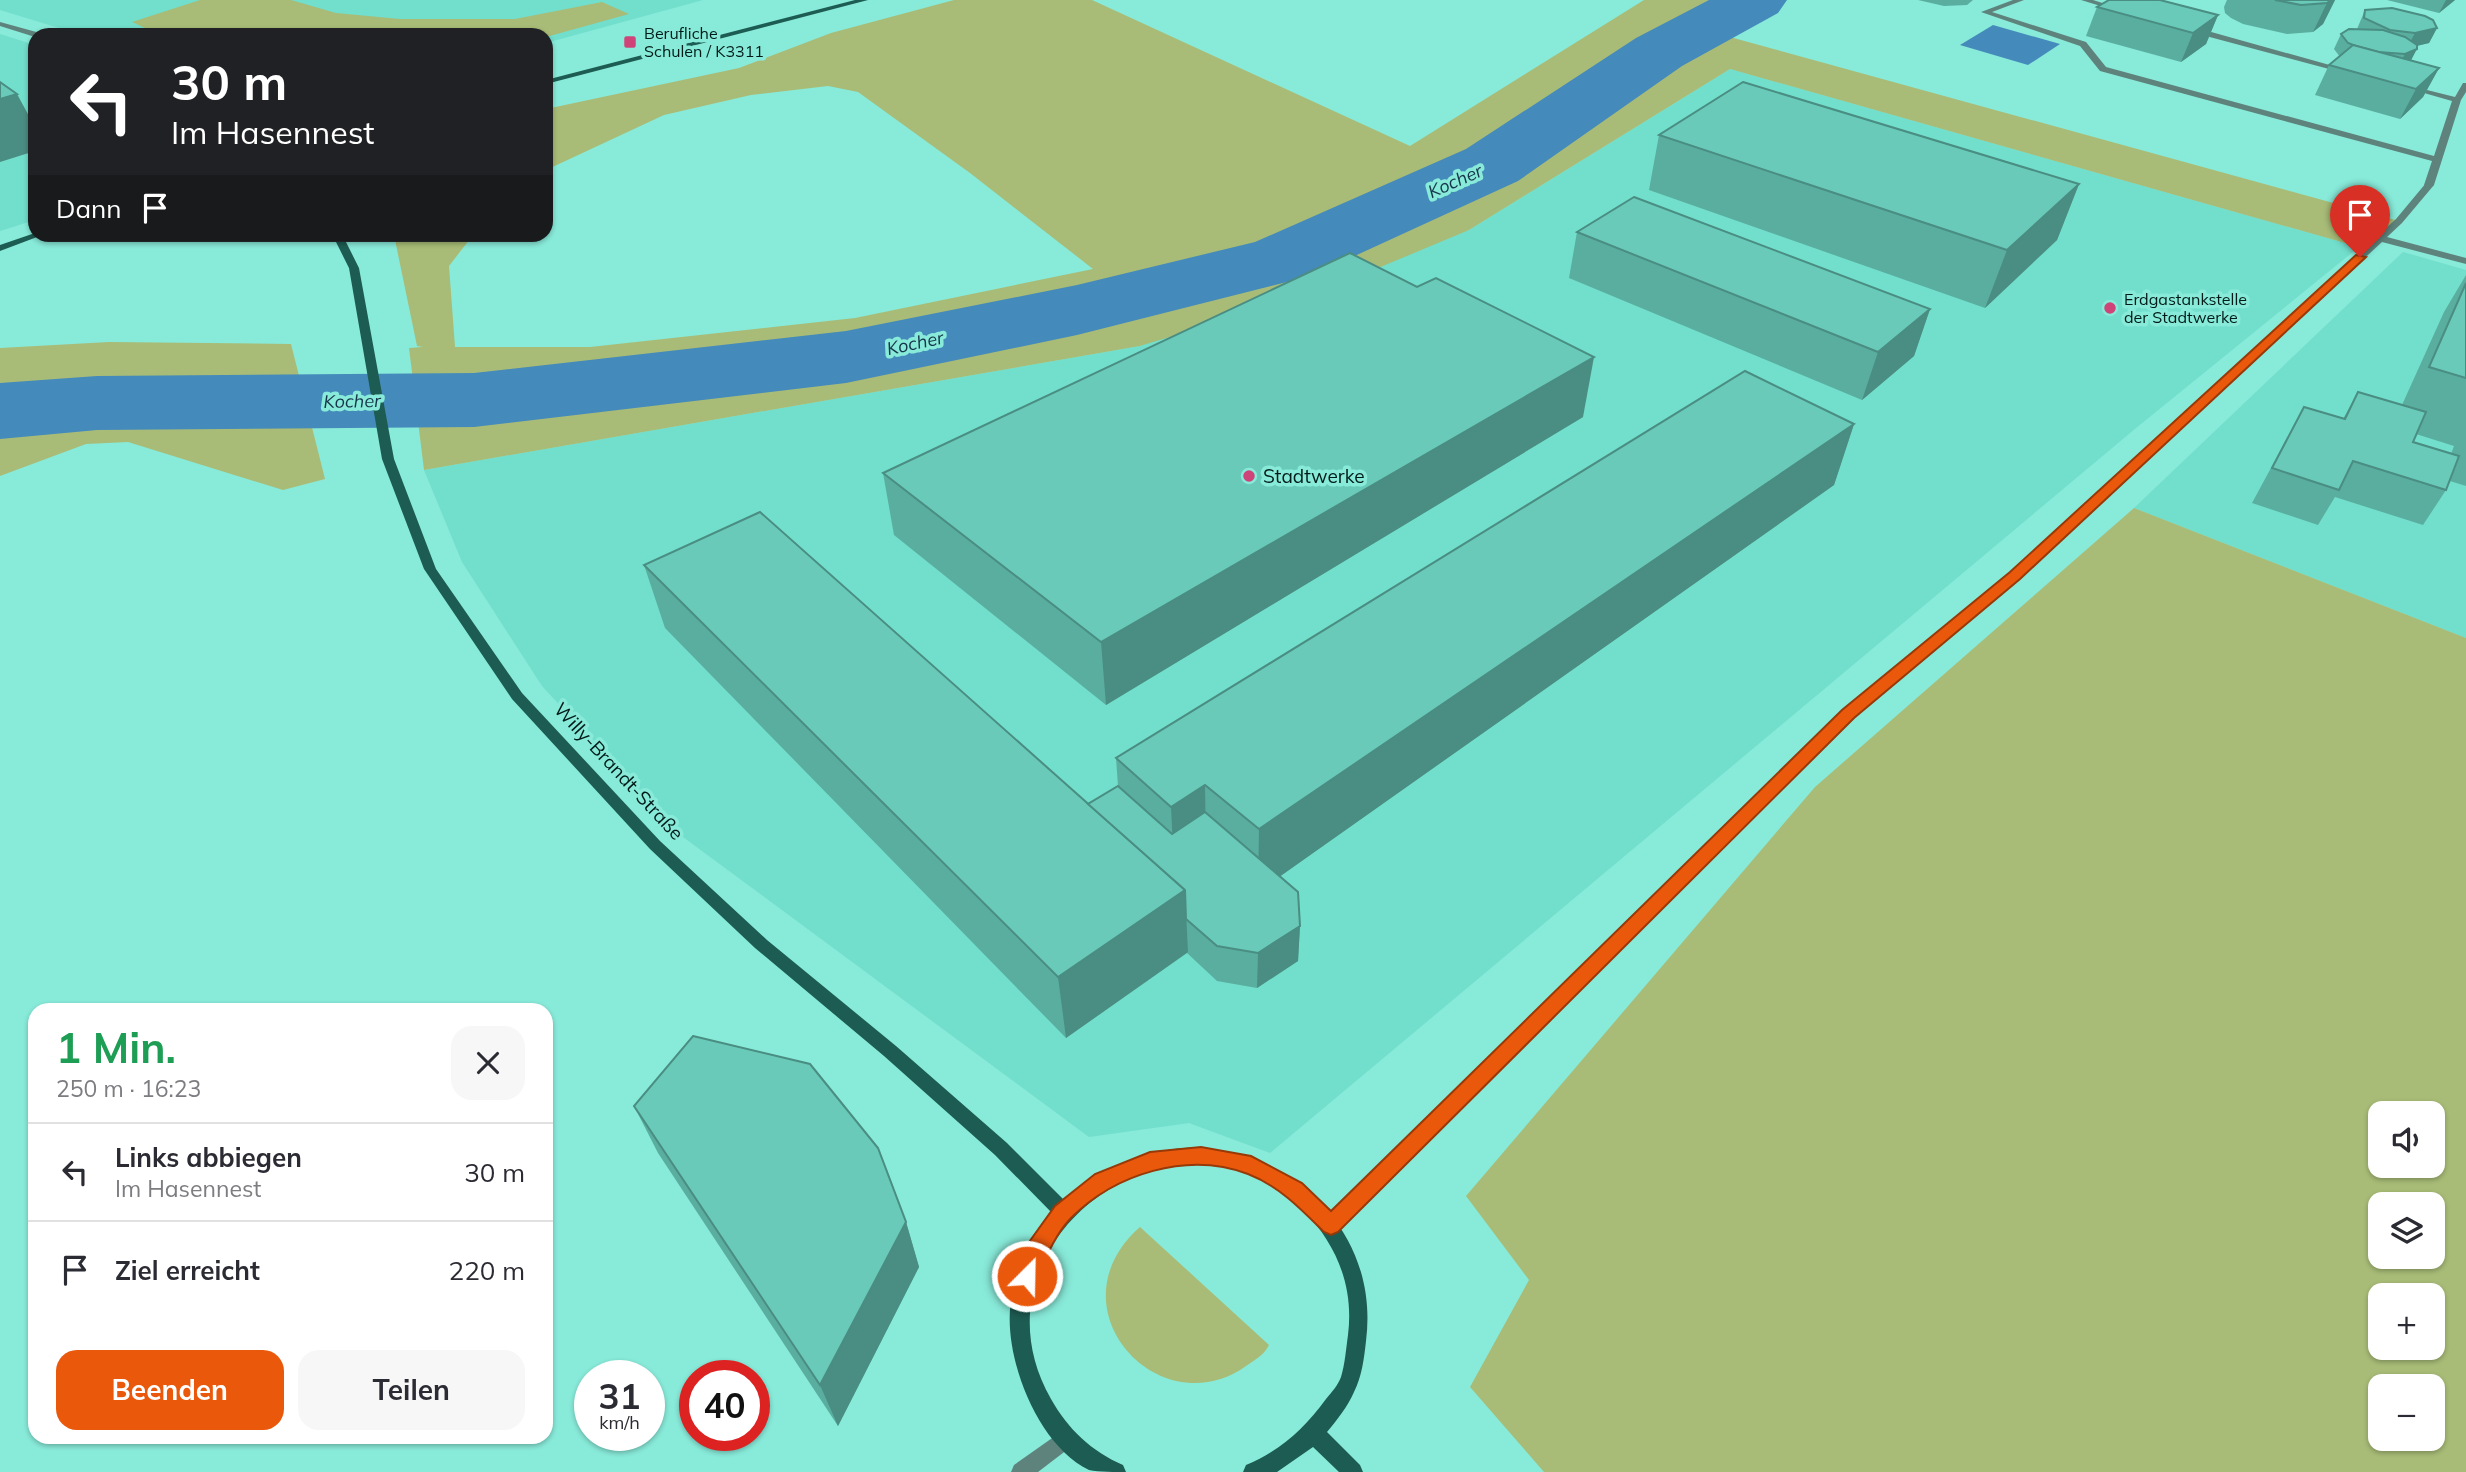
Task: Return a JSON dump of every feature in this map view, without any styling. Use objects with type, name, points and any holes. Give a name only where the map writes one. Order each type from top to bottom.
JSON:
[{"type":"street","points":[[553,80],[864,0]]},
{"type":"street","points":[[2020,0],[1985,12],[2083,44],[2103,69],[2437,160]]},
{"type":"street","points":[[2085,0],[2124,11]]},
{"type":"street","points":[[0,23],[28,32]]},
{"type":"street","points":[[2178,25],[2350,72]]},
{"type":"street","points":[[1331,1226],[1848,714],[2015,575],[2399,221],[2429,185],[2457,100],[2466,85]]},
{"type":"street","points":[[2403,86],[2457,100]]},
{"type":"street","points":[[0,248],[28,238]]},
{"type":"street","points":[[2380,238],[2466,261]]},
{"type":"street","name":"Willy-Brandt-Straße","points":[[341,242],[354,268],[388,458],[430,569],[517,696],[656,845],[761,944],[890,1051],[1001,1149],[1063,1212]]},
{"type":"street","points":[[1116,1472],[1065,1439],[1035,1397],[1020,1349],[1020,1300],[1035,1252],[1063,1212],[1102,1180],[1150,1161],[1201,1156],[1251,1165],[1295,1189],[1331,1226],[1356,1274],[1362,1328],[1348,1384],[1315,1434],[1271,1466],[1253,1472]]},
{"type":"street","points":[[1315,1434],[1353,1472]]},
{"type":"street","points":[[1021,1472],[1065,1439]]},
{"type":"shaded area","points":[[0,0],[703,0],[553,41],[553,28],[59,28],[0,10]]},
{"type":"shaded area","points":[[200,0],[291,0],[336,13],[400,19],[515,19],[602,2],[629,14],[553,35],[553,28],[145,28],[132,22]]},
{"type":"shaded area","points":[[954,0],[1092,0],[1410,146],[1644,0],[1779,0],[1719,34],[2399,221],[2380,238],[2359,247],[1730,69],[1469,230],[1328,289],[1140,346],[424,470],[409,348],[423,347],[417,346],[395,242],[468,242],[449,266],[455,347],[590,347],[855,318],[1093,269],[970,173],[858,92],[828,86],[751,95],[664,115],[553,167],[553,108],[739,68],[831,33]]},
{"type":"shaded area","points":[[0,34],[28,43],[28,222],[0,231]]},
{"type":"shaded area","name":"Stadtwerke","points":[[1730,69],[2359,247],[2136,428],[1270,1153],[1189,1123],[1089,1137],[679,834],[542,686],[462,562],[424,470],[1140,346],[1469,230]]},
{"type":"shaded area","points":[[2403,252],[2466,270],[2466,638],[2134,508]]},
{"type":"shaded area","points":[[109,342],[291,344],[325,479],[283,490],[128,442],[86,444],[0,476],[0,348]]},
{"type":"shaded area","points":[[2134,508],[2466,638],[2466,1472],[1544,1472],[1470,1387],[1529,1280],[1466,1196],[1815,787]]},
{"type":"shaded area","points":[[1140,1227],[1269,1345],[1262,1354],[1246,1366],[1213,1381],[1180,1382],[1150,1370],[1126,1350],[1111,1322],[1106,1291],[1115,1258]]},
{"type":"water","points":[[1993,25],[2060,44],[2028,65],[1960,45]]},
{"type":"building","points":[[2109,0],[2160,0],[2218,15],[2193,33],[2097,7]]},
{"type":"building","points":[[2275,0],[2331,0],[2327,3],[2301,5]]},
{"type":"building","points":[[2392,8],[2425,16],[2433,20],[2437,28],[2415,33],[2390,30],[2364,18],[2365,10]]},
{"type":"building","points":[[2349,29],[2383,30],[2405,37],[2417,45],[2417,49],[2405,54],[2378,52],[2356,46],[2348,43],[2341,34]]},
{"type":"building","points":[[2353,45],[2439,68],[2416,89],[2329,65]]},
{"type":"building","points":[[0,82],[17,94],[0,99]]},
{"type":"building","points":[[1743,82],[2079,184],[2007,250],[1659,135]]},
{"type":"building","points":[[1634,197],[1930,309],[1878,352],[1577,232]]},
{"type":"building","name":"Stadtwerke","points":[[1350,253],[1417,287],[1436,278],[1594,357],[1101,642],[883,473]]},
{"type":"building","points":[[2466,283],[2466,378],[2429,367]]},
{"type":"building","points":[[1745,371],[1854,424],[1259,829],[1205,785],[1171,807],[1116,758]]},
{"type":"building","points":[[2358,392],[2426,412],[2413,442],[2459,456],[2446,490],[2353,461],[2339,490],[2272,468],[2304,407],[2345,419]]},
{"type":"building","points":[[760,512],[1185,890],[1058,977],[644,565]]},
{"type":"building","points":[[1118,786],[1172,834],[1205,812],[1298,892],[1300,926],[1258,953],[1217,946],[1186,919],[1185,890],[1088,804]]},
{"type":"building","points":[[693,1036],[810,1064],[878,1148],[906,1222],[820,1385],[634,1106]]},
{"type":"waterway","name":"Kocher","points":[[0,411],[97,403],[474,400],[846,357],[1077,310],[1283,259],[1492,165],[1659,52],[1756,0]]},
{"type":"place","name":"Berufliche Schulen / K3311","points":[[630,42]]},
{"type":"place","name":"Erdgastankstelle der Stadtwerke","points":[[2110,308]]},
{"type":"place","name":"Stadtwerke","points":[[1249,476]]},
{"type":"route","points":[[1027,1276],[1035,1252],[1063,1212],[1102,1180],[1150,1161],[1201,1156],[1251,1165],[1295,1189],[1331,1226],[1668,889],[1848,714],[2015,575],[2360,257]]}]
